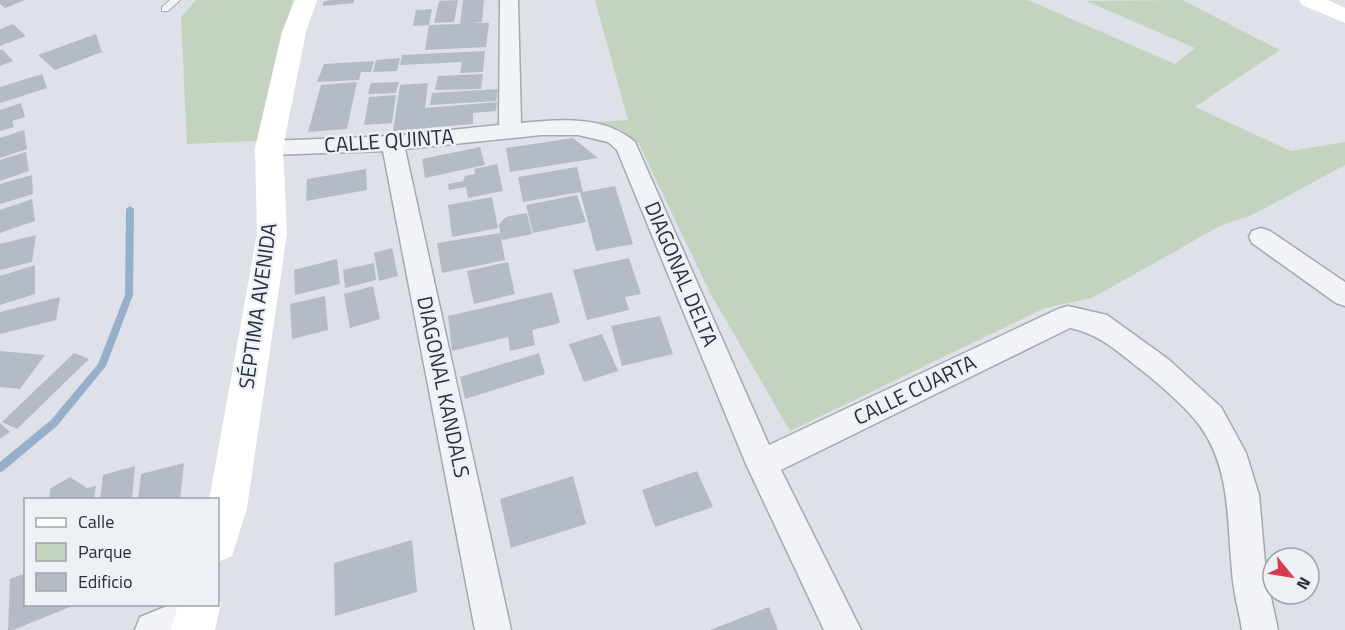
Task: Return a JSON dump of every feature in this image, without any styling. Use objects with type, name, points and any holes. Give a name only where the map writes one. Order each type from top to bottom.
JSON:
[{"type":"street","name":"SÉPTIMA AVENIDA","points":[[219,538],[227,508],[272,234],[269,148],[294,32],[306,0]]},
{"type":"street","points":[[509,0],[510,131]]},
{"type":"street","points":[[1310,0],[1345,16]]},
{"type":"street","name":"DIAGONAL DELTA","points":[[510,131],[578,128],[600,131],[616,137],[627,147],[762,464],[843,630]]},
{"type":"street","name":"CALLE QUINTA","points":[[269,148],[393,143],[510,131]]},
{"type":"street","name":"DIAGONAL KANDALS","points":[[393,143],[493,630]]},
{"type":"street","points":[[1261,237],[1345,296]]},
{"type":"street","name":"CALLE CUARTA","points":[[762,464],[1068,317],[1097,323],[1158,368],[1210,416],[1231,453],[1243,495],[1249,574],[1260,630]]},
{"type":"street","points":[[153,630],[197,615]]},
{"type":"lane","points":[[165,4],[175,0]]},
{"type":"green space","points":[[196,0],[293,0],[278,49],[257,141],[187,144],[181,17]]},
{"type":"green space","points":[[595,0],[1028,0],[1175,64],[1195,48],[1086,1],[1182,0],[1280,50],[1195,107],[1291,151],[1345,142],[1345,165],[1254,214],[1220,226],[1092,298],[1045,308],[790,431],[709,291],[639,144],[621,130],[598,122],[628,120]]},
{"type":"building","points":[[0,0],[25,0],[5,8],[0,4]]},
{"type":"building","points":[[354,0],[354,3],[323,6],[323,2]]},
{"type":"building","points":[[458,0],[454,22],[434,23],[439,1]]},
{"type":"building","points":[[463,0],[484,0],[482,22],[472,23],[489,23],[486,47],[425,50],[429,25],[460,24]]},
{"type":"building","points":[[432,9],[429,25],[413,26],[416,10]]},
{"type":"building","points":[[13,24],[26,36],[0,46],[0,29]]},
{"type":"building","points":[[96,34],[102,52],[55,70],[38,55]]},
{"type":"building","points":[[2,49],[13,61],[0,66],[0,50]]},
{"type":"building","points":[[485,51],[483,72],[460,73],[462,62],[400,65],[402,55]]},
{"type":"building","points":[[400,58],[397,71],[373,72],[376,60]]},
{"type":"building","points":[[374,61],[371,72],[361,72],[359,80],[317,82],[324,64]]},
{"type":"building","points":[[42,74],[47,88],[0,103],[0,87]]},
{"type":"building","points":[[483,74],[481,89],[435,90],[438,76]]},
{"type":"building","points":[[357,82],[347,129],[308,132],[321,85]]},
{"type":"building","points":[[399,82],[396,93],[368,94],[371,83]]},
{"type":"building","points":[[428,83],[425,108],[497,102],[496,111],[473,113],[473,124],[393,131],[400,85]]},
{"type":"building","points":[[498,89],[496,101],[430,105],[432,93]]},
{"type":"building","points":[[396,95],[392,123],[364,125],[369,97]]},
{"type":"building","points":[[21,103],[25,117],[12,121],[14,127],[0,131],[0,110]]},
{"type":"building","points":[[24,130],[27,149],[0,158],[0,138]]},
{"type":"building","points":[[573,138],[598,158],[510,172],[506,148]]},
{"type":"building","points":[[480,147],[485,165],[425,178],[422,159]]},
{"type":"building","points":[[26,152],[29,171],[0,181],[0,160]]},
{"type":"building","points":[[497,164],[503,191],[468,198],[466,187],[449,190],[448,184],[463,181],[465,176],[475,174],[474,169]]},
{"type":"building","points":[[577,167],[583,192],[615,186],[633,244],[596,251],[580,192],[523,202],[518,177]]},
{"type":"building","points":[[366,169],[367,190],[306,201],[307,179]]},
{"type":"building","points":[[32,175],[33,194],[0,204],[0,184]]},
{"type":"building","points":[[577,195],[586,222],[533,233],[526,205]]},
{"type":"building","points":[[492,197],[498,228],[452,237],[448,205]]},
{"type":"building","points":[[32,199],[35,221],[0,233],[0,210]]},
{"type":"building","points":[[527,213],[532,234],[502,240],[499,224],[506,217]]},
{"type":"building","points":[[500,233],[505,260],[442,273],[437,243]]},
{"type":"building","points":[[36,235],[32,262],[0,270],[0,244]]},
{"type":"building","points":[[392,248],[398,276],[379,281],[374,253]]},
{"type":"building","points":[[629,258],[641,294],[625,297],[629,310],[587,320],[573,270]]},
{"type":"building","points":[[337,259],[340,284],[295,295],[294,270]]},
{"type":"building","points":[[508,262],[515,294],[474,304],[467,271]]},
{"type":"building","points":[[374,263],[376,280],[345,288],[343,270]]},
{"type":"building","points":[[35,265],[35,294],[0,305],[0,276]]},
{"type":"building","points":[[373,286],[380,319],[350,328],[344,294]]},
{"type":"building","points":[[552,292],[560,323],[532,330],[535,345],[510,351],[508,337],[452,351],[448,316]]},
{"type":"building","points":[[325,296],[328,330],[292,339],[290,304]]},
{"type":"building","points":[[60,297],[56,320],[0,334],[0,312]]},
{"type":"building","points":[[660,316],[673,354],[622,366],[611,326]]},
{"type":"building","points":[[602,334],[618,371],[584,382],[569,344]]},
{"type":"building","points":[[0,351],[45,355],[20,389],[0,387]]},
{"type":"building","points":[[74,353],[89,359],[17,429],[2,422]]},
{"type":"building","points":[[539,353],[545,374],[465,399],[460,377]]},
{"type":"building","points":[[0,423],[10,432],[0,439]]},
{"type":"building","points":[[184,463],[180,498],[138,498],[141,474]]},
{"type":"building","points":[[135,466],[132,498],[100,498],[103,475]]},
{"type":"building","points":[[697,471],[713,507],[655,527],[642,490]]},
{"type":"building","points":[[573,476],[586,524],[511,548],[500,499]]},
{"type":"building","points":[[70,477],[87,488],[96,486],[94,498],[49,498],[50,489]]},
{"type":"building","points":[[412,540],[417,592],[335,616],[334,563]]},
{"type":"building","points":[[24,574],[24,606],[73,606],[8,630],[10,579]]},
{"type":"building","points":[[769,607],[778,630],[710,630]]},
{"type":"waterway","points":[[0,468],[54,423],[102,366],[129,295],[130,209]]}]
